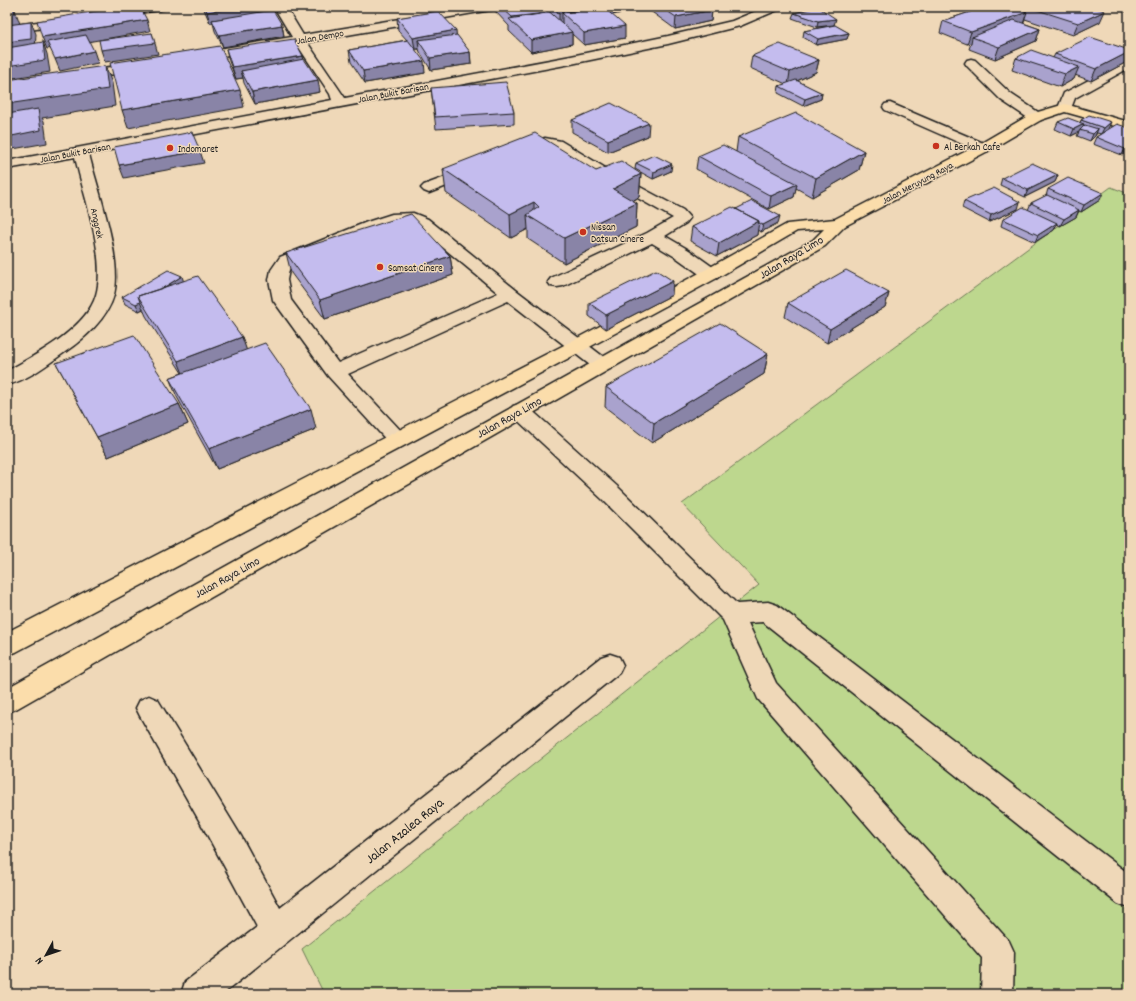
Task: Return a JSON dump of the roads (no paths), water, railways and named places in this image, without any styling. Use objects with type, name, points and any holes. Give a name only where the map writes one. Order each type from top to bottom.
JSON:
[{"type":"main road","name":"Jalan Meruyung Raya","points":[[839,223],[982,148],[1036,117],[1064,108]]},
{"type":"main road","points":[[1064,108],[1129,126]]},
{"type":"main road","name":"Jalan Raya Limo","points":[[7,644],[577,346],[711,274],[793,227],[839,223]]},
{"type":"main road","name":"Jalan Raya Limo","points":[[7,701],[818,243],[839,223]]},
{"type":"main road","points":[[403,436],[436,458]]},
{"type":"street","points":[[101,16],[160,7]]},
{"type":"street","points":[[280,7],[336,94],[340,103]]},
{"type":"street","name":"Jalan Dempo","points":[[183,59],[490,7]]},
{"type":"street","name":"Jalan Bukit Barisan","points":[[7,165],[668,40],[736,24],[776,7]]},
{"type":"street","points":[[1124,7],[1129,8]]},
{"type":"street","points":[[7,30],[80,19]]},
{"type":"street","points":[[1064,108],[1069,96],[1129,63]]},
{"type":"street","points":[[68,78],[152,64]]},
{"type":"street","points":[[971,64],[1006,97],[1036,117]]},
{"type":"street","points":[[890,107],[982,148]]},
{"type":"street","points":[[507,157],[542,143],[552,142],[607,175],[680,215],[682,218],[653,236],[557,282]]},
{"type":"street","name":"Anggrek","points":[[7,379],[34,364],[80,331],[96,312],[105,296],[108,268],[81,151]]},
{"type":"street","points":[[429,188],[486,166]]},
{"type":"street","points":[[403,436],[379,421],[335,372],[282,300],[278,280],[280,270],[286,261],[373,225],[392,219],[413,218],[422,222],[510,294],[602,366]]},
{"type":"street","points":[[653,236],[684,254],[711,274]]},
{"type":"street","points":[[335,372],[510,294]]},
{"type":"street","points":[[520,411],[610,492],[732,614],[767,691],[998,952],[997,994]]},
{"type":"street","points":[[732,614],[768,612],[1129,893]]},
{"type":"street","name":"Jalan Azalea Raya","points":[[197,994],[610,665]]},
{"type":"street","points":[[149,708],[243,868],[276,932]]},
{"type":"place","name":"Al Berkah Cafe","points":[[936,146]]},
{"type":"place","name":"Indomaret","points":[[170,148]]},
{"type":"place","name":"Nissan Datsun Cinere","points":[[583,232]]},
{"type":"place","name":"Samsat Cinere","points":[[380,267]]}]
